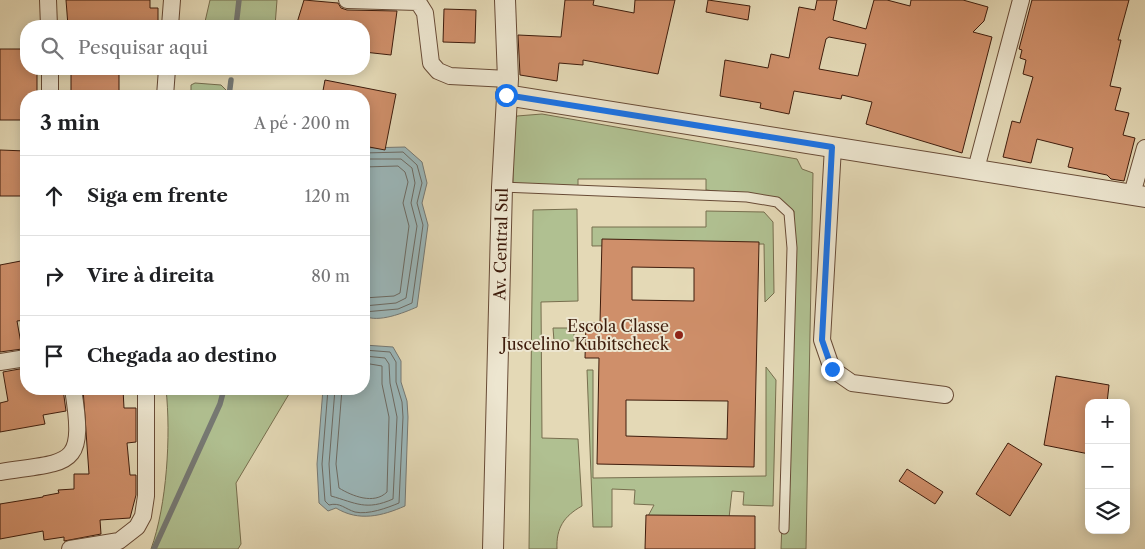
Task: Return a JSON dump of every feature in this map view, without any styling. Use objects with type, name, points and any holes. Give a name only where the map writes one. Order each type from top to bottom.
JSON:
[{"type":"street","points":[[48,0],[49,20]]},
{"type":"street","points":[[170,20],[172,0]]},
{"type":"street","points":[[347,0],[418,2],[423,7],[432,63],[438,71],[450,76],[507,87],[832,147],[1138,196],[1145,148]]},
{"type":"street","name":"Av. Central Sul","points":[[493,549],[502,187],[507,87],[505,0]]},
{"type":"street","points":[[976,169],[1019,0]]},
{"type":"street","points":[[50,75],[50,90]]},
{"type":"street","points":[[165,90],[167,75]]},
{"type":"street","points":[[832,147],[822,340],[832,369],[852,383],[946,395]]},
{"type":"street","points":[[0,362],[20,359]]},
{"type":"street","points":[[0,472],[50,464],[66,459],[74,451],[78,438],[74,395]]},
{"type":"street","points":[[70,549],[119,541],[137,526],[143,516],[146,496],[146,395]]},
{"type":"lane","points":[[502,187],[748,197],[776,202],[790,213],[792,248],[784,528]]},
{"type":"green space","points":[[210,0],[277,0],[275,20],[205,20]]},
{"type":"green space","points":[[195,83],[221,85],[226,90],[191,90],[191,85]]},
{"type":"green space","points":[[542,114],[797,159],[802,169],[813,173],[806,549],[781,549],[794,211],[777,198],[706,190],[706,179],[578,179],[578,187],[513,184],[512,128],[517,116]]},
{"type":"green space","points":[[577,209],[578,301],[541,302],[542,438],[578,439],[582,506],[570,514],[562,523],[558,535],[557,549],[529,549],[533,210]]},
{"type":"green space","points":[[706,211],[764,212],[773,222],[774,293],[765,302],[764,244],[592,246],[592,227],[706,227]]},
{"type":"green space","points":[[553,328],[574,328],[574,341],[554,341]]},
{"type":"green space","points":[[766,367],[776,380],[773,506],[743,505],[744,492],[732,491],[729,518],[647,518],[654,505],[634,504],[635,490],[612,489],[612,527],[593,527],[587,370],[593,370],[593,478],[766,476]]},
{"type":"green space","points":[[166,395],[288,395],[236,483],[241,544],[238,549],[151,549],[161,512],[164,491],[168,448]]},
{"type":"water","points":[[405,147],[422,162],[427,183],[422,203],[428,225],[417,307],[384,318],[370,318],[370,148]]},
{"type":"water","points":[[370,345],[393,347],[401,361],[401,382],[407,401],[405,506],[388,513],[371,516],[353,515],[336,508],[328,511],[319,503],[317,464],[323,395],[370,395]]},
{"type":"building","points":[[66,0],[150,0],[150,8],[158,8],[158,20],[68,20]]},
{"type":"building","points":[[304,0],[338,3],[341,8],[347,10],[397,11],[391,55],[370,53],[370,20],[298,20]]},
{"type":"building","points":[[565,0],[594,0],[593,5],[634,13],[635,0],[675,0],[658,74],[583,60],[583,65],[559,63],[557,81],[520,75],[518,35],[561,37]]},
{"type":"building","points":[[708,0],[750,6],[748,20],[706,12]]},
{"type":"building","points":[[817,0],[837,0],[833,20],[866,29],[874,0],[887,0],[910,6],[911,0],[963,0],[988,7],[984,21],[973,32],[992,37],[962,153],[866,124],[872,102],[842,95],[841,99],[794,91],[789,114],[760,108],[761,103],[720,96],[725,60],[768,68],[771,54],[789,58],[799,7],[815,10]],"holes":[[[829,37],[866,44],[858,76],[819,69],[826,39]]]},
{"type":"building","points":[[1032,0],[1129,0],[1118,40],[1121,40],[1110,86],[1121,88],[1115,110],[1129,113],[1123,135],[1135,138],[1124,181],[1111,179],[1107,175],[1068,167],[1073,148],[1037,139],[1031,163],[1003,157],[1012,121],[1020,123],[1033,77],[1023,74],[1026,60],[1020,58],[1022,50],[1019,49]]},
{"type":"building","points":[[444,9],[476,10],[475,43],[443,42]]},
{"type":"building","points":[[0,49],[20,49],[20,75],[37,75],[37,90],[20,90],[20,120],[0,120]]},
{"type":"building","points":[[71,75],[119,75],[119,90],[71,90]]},
{"type":"building","points":[[325,80],[396,94],[385,150],[370,147],[370,90],[323,90]]},
{"type":"building","points":[[0,150],[20,151],[20,196],[0,196]]},
{"type":"building","name":"Escola Classe Juscelino Kubitscheck","points":[[602,239],[759,242],[754,467],[597,464],[599,358],[585,358],[586,323],[600,323]],"holes":[[[632,267],[694,268],[694,301],[632,300]],[[626,400],[728,401],[727,439],[626,436]]]},
{"type":"building","points":[[20,261],[20,321],[17,321],[20,349],[0,352],[0,265]]},
{"type":"building","points":[[20,369],[20,395],[64,395],[66,411],[43,415],[45,424],[0,432],[0,403],[8,401],[3,372]]},
{"type":"building","points":[[1056,376],[1109,385],[1107,399],[1085,399],[1085,453],[1044,445]]},
{"type":"building","points":[[83,395],[123,395],[124,408],[136,408],[136,442],[127,443],[130,475],[136,475],[136,495],[130,518],[100,520],[101,534],[64,541],[64,537],[44,540],[43,531],[0,539],[0,504],[43,497],[59,493],[58,490],[74,489],[74,474],[89,474]]},
{"type":"building","points":[[1008,443],[1042,464],[1010,516],[976,494]]},
{"type":"building","points":[[907,469],[943,492],[935,504],[899,481]]},
{"type":"building","points":[[646,515],[755,516],[755,549],[645,549]]},
{"type":"waterway","points":[[237,20],[239,0]]},
{"type":"waterway","points":[[230,90],[231,80]]},
{"type":"waterway","points":[[154,549],[222,395]]},
{"type":"place","name":"Escola Classe Juscelino Kubitscheck","points":[[679,335]]},
{"type":"route","points":[[506,95],[832,147],[822,340],[832,369]]}]
